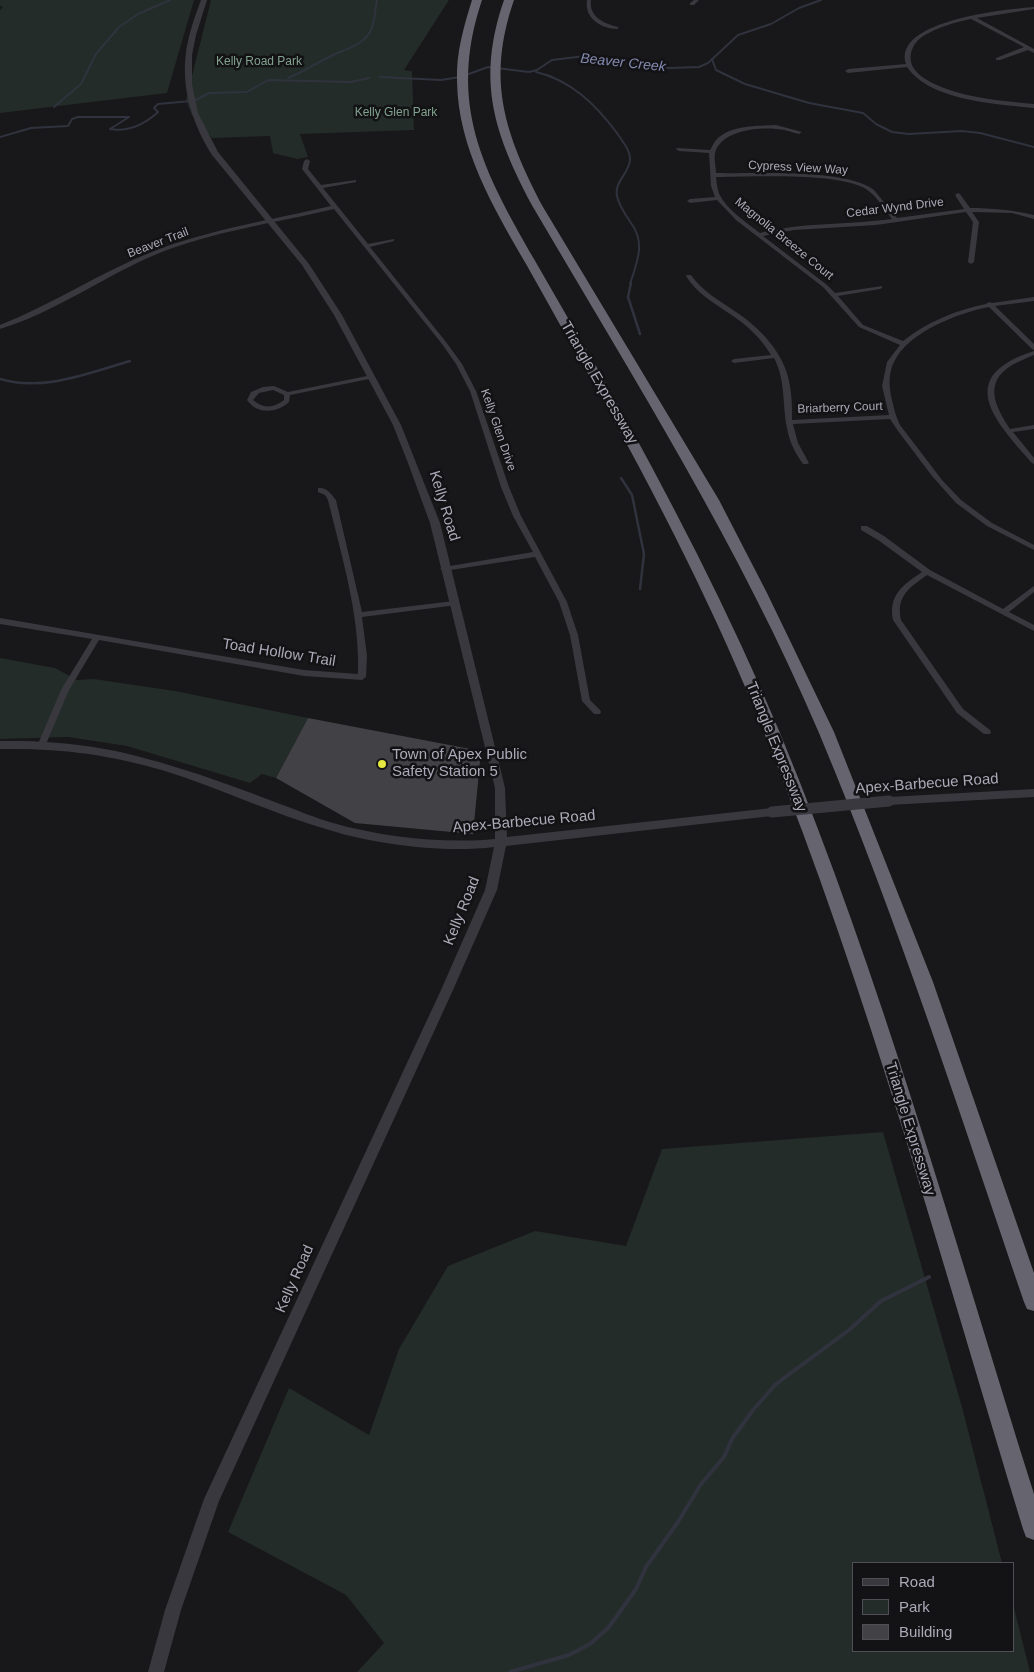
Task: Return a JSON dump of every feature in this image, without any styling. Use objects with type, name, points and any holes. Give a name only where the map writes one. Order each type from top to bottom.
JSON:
[{"type":"highway","name":"Triangle Expressway","points":[[477,0],[468,25],[462,58],[461,87],[464,114],[472,147],[481,171],[500,209],[676,525],[715,603],[785,765],[848,934],[1034,1529]]},
{"type":"highway","points":[[509,0],[499,30],[494,82],[499,114],[507,144],[521,176],[538,207],[712,500],[760,592],[826,732],[924,982],[1034,1302]]},
{"type":"street","name":"Kelly Road","points":[[156,1672],[173,1610],[212,1499],[447,990],[491,890],[501,841],[500,788],[444,569],[435,523],[414,462],[398,425],[338,315],[305,264],[215,154],[203,134],[187,83],[191,38],[204,0]]},
{"type":"street","points":[[589,0],[588,8],[592,16],[604,25],[616,28]]},
{"type":"street","points":[[692,4],[697,0]]},
{"type":"street","points":[[1034,8],[972,16],[942,26],[919,37],[908,49],[909,66],[922,79],[955,94],[980,100],[1034,106]]},
{"type":"street","points":[[972,16],[1034,51]]},
{"type":"street","points":[[998,59],[1027,48]]},
{"type":"street","points":[[848,71],[909,66]]},
{"type":"street","points":[[679,149],[712,152],[718,141],[745,129],[776,127],[799,132]]},
{"type":"street","name":"Magnolia Breeze Court","points":[[712,152],[714,186],[718,198],[733,214],[819,280],[861,326],[904,344]]},
{"type":"street","name":"Kelly Glen Drive","points":[[307,161],[305,169],[459,364],[481,412],[505,486],[537,554],[564,602],[574,635],[586,701],[597,712]]},
{"type":"street","name":"Cypress View Way","points":[[713,175],[832,179],[852,182],[872,192],[896,220]]},
{"type":"street","points":[[319,186],[354,181]]},
{"type":"street","points":[[958,195],[970,209],[977,226],[971,262]]},
{"type":"street","points":[[690,201],[718,198]]},
{"type":"street","name":"Beaver Trail","points":[[0,327],[41,310],[166,249],[334,207]]},
{"type":"street","name":"Cedar Wynd Drive","points":[[759,235],[782,229],[853,225],[970,209],[999,210],[1034,217]]},
{"type":"street","points":[[367,246],[392,240]]},
{"type":"street","points":[[689,276],[696,288],[754,329],[776,356],[786,380],[790,408],[789,422],[796,450],[805,463]]},
{"type":"street","points":[[834,295],[880,287]]},
{"type":"street","points":[[1034,299],[989,304],[959,312],[934,323],[904,344],[892,362],[887,380],[887,399],[892,417],[941,484],[953,496],[996,527],[1034,548]]},
{"type":"street","points":[[989,304],[1034,348]]},
{"type":"street","points":[[1034,353],[1007,365],[991,384],[991,404],[1008,431],[1034,462]]},
{"type":"street","points":[[734,361],[776,356]]},
{"type":"street","points":[[287,394],[288,397],[284,404],[273,408],[260,408],[250,400],[258,391],[268,388],[280,389],[287,394],[372,377]]},
{"type":"street","name":"Briarberry Court","points":[[789,422],[892,417]]},
{"type":"street","points":[[1008,431],[1034,427]]},
{"type":"street","name":"Toad Hollow Trail","points":[[0,621],[304,673],[362,677],[363,650],[358,615],[332,500],[328,494],[321,490]]},
{"type":"street","points":[[864,528],[881,538],[927,572],[1034,628]]},
{"type":"street","points":[[444,569],[537,554]]},
{"type":"street","points":[[927,572],[901,592],[895,604],[897,620],[960,711],[987,732]]},
{"type":"street","points":[[1004,612],[1034,588]]},
{"type":"street","points":[[358,615],[454,603]]},
{"type":"street","points":[[42,744],[65,690],[98,638]]},
{"type":"street","name":"Apex-Barbecue Road","points":[[0,745],[42,744],[96,749],[135,757],[331,827],[359,835],[424,843],[476,844],[889,801],[1034,794]]},
{"type":"green space","points":[[0,0],[194,0],[167,93],[0,113],[0,10],[3,7],[0,6]]},
{"type":"green space","name":"Kelly Road Park","points":[[211,0],[449,0],[404,70],[412,71],[414,130],[300,134],[308,157],[297,159],[273,153],[270,136],[212,138],[192,115],[186,100]]},
{"type":"green space","points":[[0,658],[55,668],[77,680],[94,679],[175,691],[308,718],[276,778],[262,774],[250,783],[127,746],[68,737],[0,739]]},
{"type":"green space","points":[[883,1132],[962,1407],[1002,1562],[852,1562],[852,1652],[1014,1652],[1014,1608],[1030,1672],[357,1672],[384,1643],[346,1595],[228,1532],[289,1388],[369,1435],[399,1349],[448,1266],[535,1231],[626,1246],[662,1149]]},
{"type":"building","name":"Town of Apex Public Safety Station 5","points":[[308,718],[481,751],[473,834],[355,823],[276,778]]},
{"type":"waterway","points":[[54,107],[81,84],[96,54],[119,27],[138,14],[170,0]]},
{"type":"waterway","points":[[288,78],[363,40],[372,27],[377,0]]},
{"type":"waterway","name":"Beaver Creek","points":[[712,59],[738,35],[771,24],[799,8],[821,0]]},
{"type":"waterway","name":"Beaver Creek","points":[[466,75],[488,67],[529,72],[537,70],[552,60],[585,56],[602,57],[638,65],[670,68],[699,67],[712,59]]},
{"type":"waterway","points":[[712,59],[716,70],[745,84],[809,103],[863,113],[876,124],[892,132],[909,134],[962,131],[980,133],[1034,147]]},
{"type":"waterway","points":[[536,72],[560,81],[582,95],[609,123],[628,150],[630,157],[629,165],[618,186],[617,196],[621,207],[636,230],[638,238],[639,253],[630,284]]},
{"type":"waterway","name":"Beaver Creek","points":[[380,77],[441,80],[460,77]]},
{"type":"waterway","name":"Beaver Creek","points":[[196,100],[209,93],[247,92],[268,80],[351,82],[369,78]]},
{"type":"waterway","name":"Beaver Creek","points":[[0,137],[31,128],[68,126],[72,119],[78,117],[129,117],[110,129],[130,128],[148,120],[158,112],[154,108],[158,104],[191,101]]},
{"type":"waterway","points":[[631,283],[628,297],[640,334]]},
{"type":"waterway","points":[[0,379],[32,383],[49,382],[82,375],[130,361]]},
{"type":"waterway","points":[[621,478],[632,495],[644,554],[640,589]]},
{"type":"waterway","points":[[510,1672],[569,1655],[590,1644],[609,1627],[636,1589],[646,1567],[678,1522],[701,1484],[724,1457],[732,1439],[753,1410],[776,1384],[849,1330],[881,1301],[929,1277]]},
{"type":"place","name":"Town of Apex Public Safety Station 5","points":[[382,764]]},
{"type":"park label","name":"Kelly Glen Park","points":[[396,113]]}]
